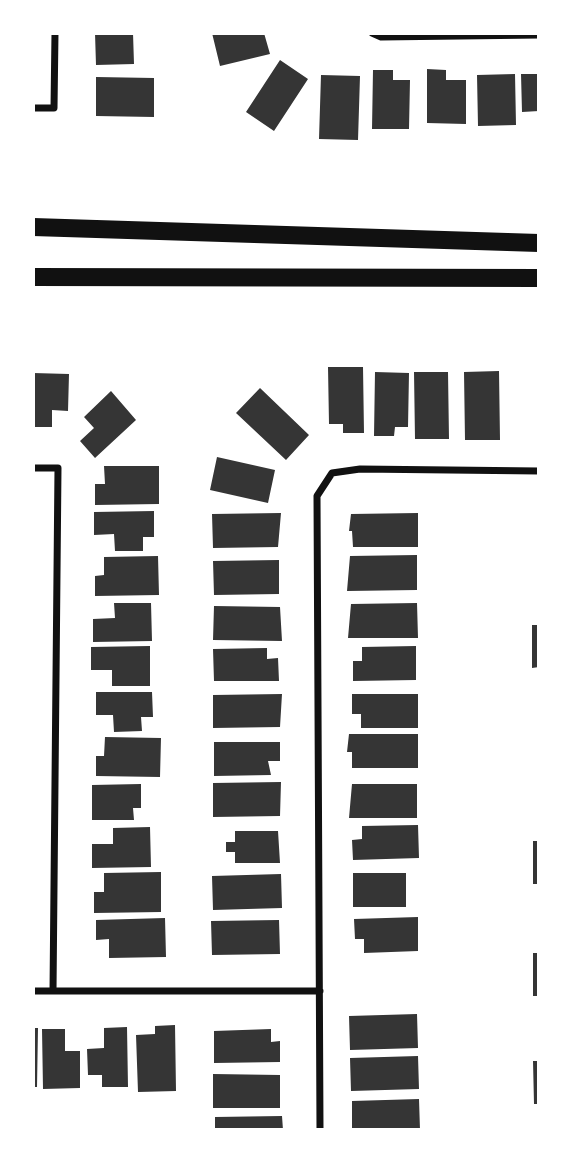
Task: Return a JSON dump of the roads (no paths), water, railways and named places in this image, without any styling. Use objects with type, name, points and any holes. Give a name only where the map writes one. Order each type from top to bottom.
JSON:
[{"type":"main road","points":[[33,227],[539,243]]},
{"type":"main road","points":[[33,277],[539,278]]},
{"type":"street","points":[[33,108],[54,108],[55,33]]},
{"type":"street","points":[[372,33],[382,37],[539,35]]},
{"type":"street","points":[[33,468],[58,468],[53,990]]},
{"type":"street","points":[[320,1130],[317,496],[332,473],[360,469],[539,471]]},
{"type":"street","points":[[33,991],[320,990]]}]
